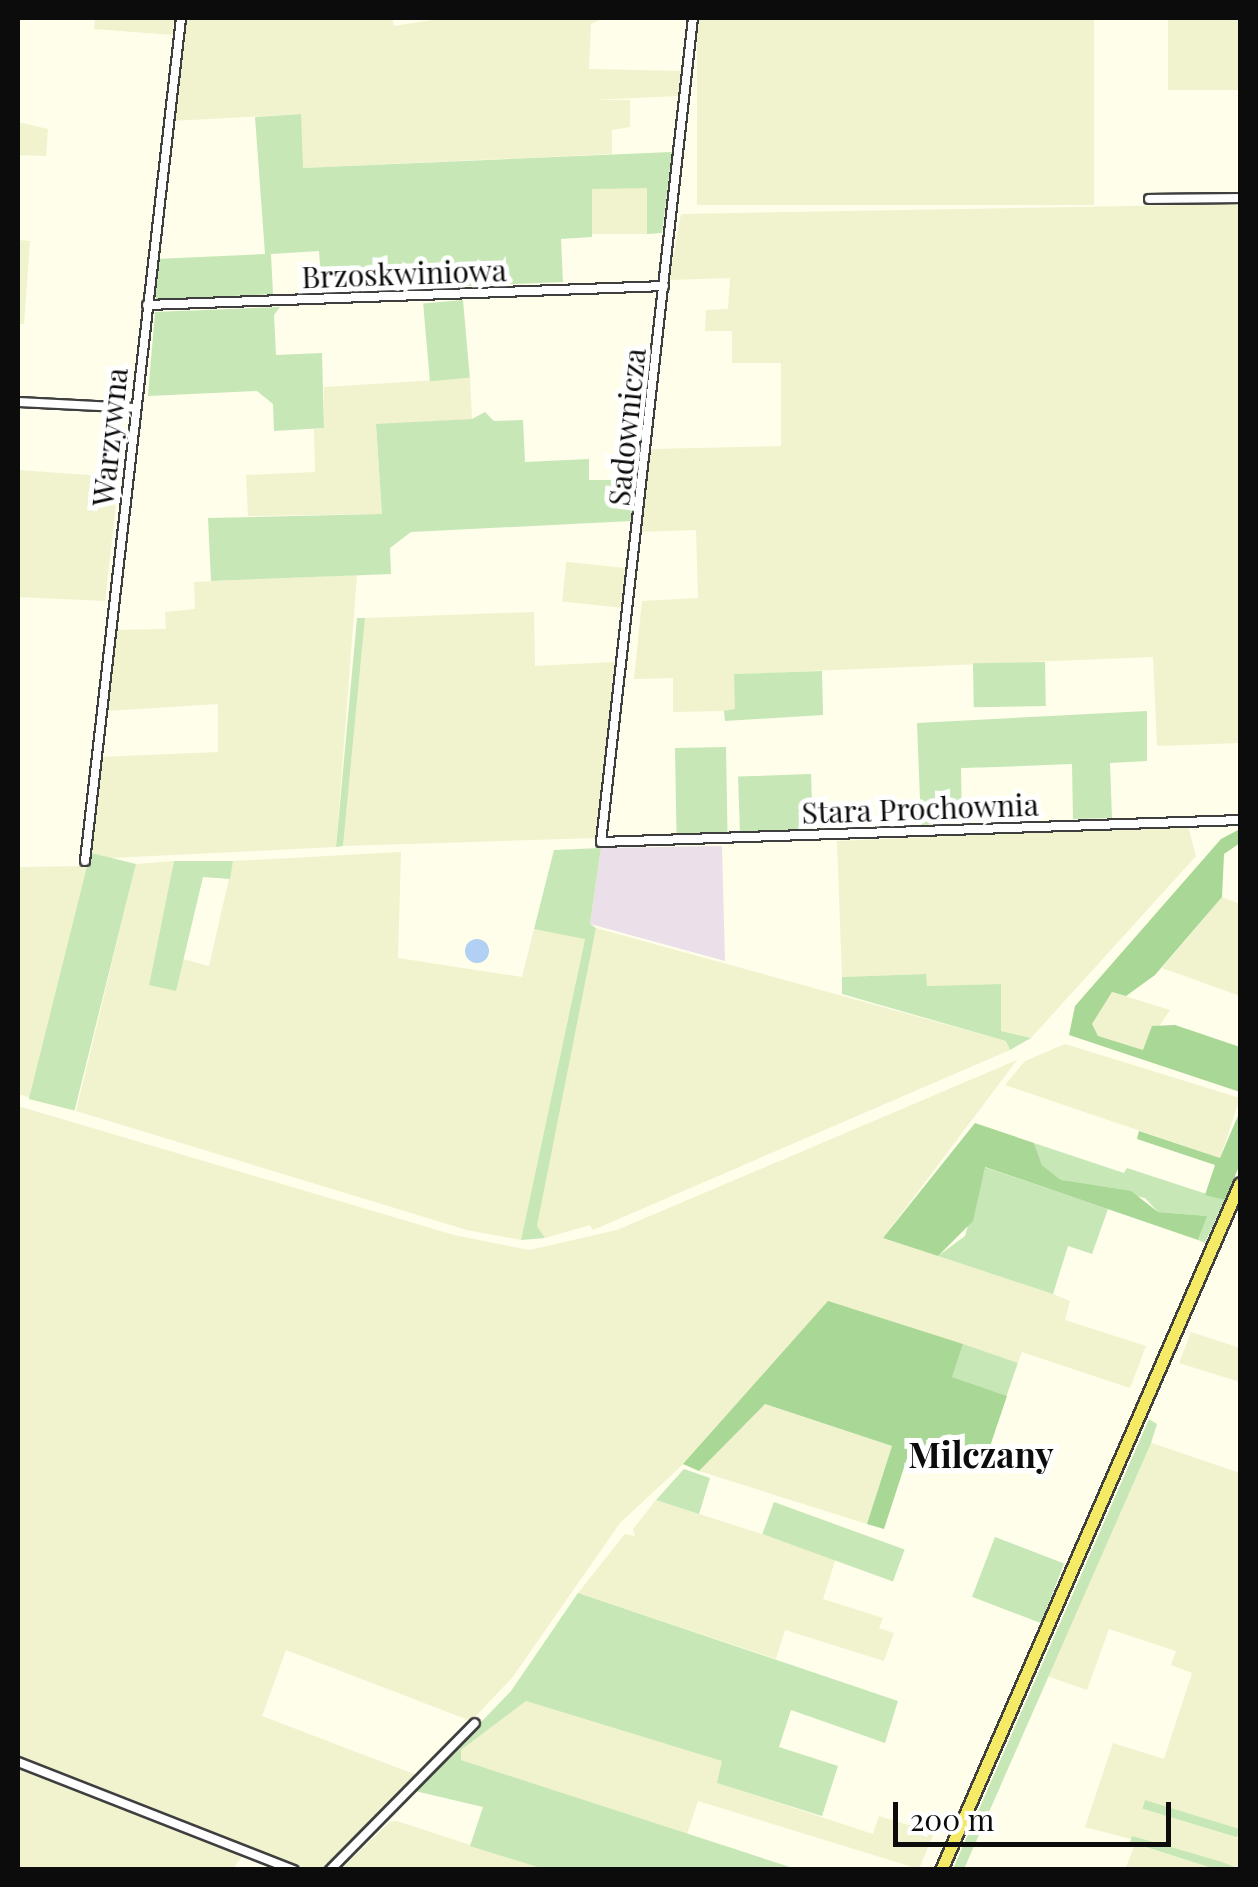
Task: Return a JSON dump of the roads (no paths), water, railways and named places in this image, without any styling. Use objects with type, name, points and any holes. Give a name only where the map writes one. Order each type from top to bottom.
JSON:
[{"type":"main road","points":[[941,1870],[1240,1183]]},
{"type":"street","name":"Warzywna","points":[[85,861],[181,18]]},
{"type":"street","name":"Sadownicza","points":[[601,842],[693,18]]},
{"type":"street","points":[[1149,200],[1240,198]]},
{"type":"street","name":"Brzoskwiniowa","points":[[146,305],[664,286]]},
{"type":"street","points":[[18,402],[135,408]]},
{"type":"street","name":"Stara Prochownia","points":[[601,842],[1240,820]]},
{"type":"street","points":[[330,1870],[475,1723]]},
{"type":"street","points":[[18,1762],[294,1870]]},
{"type":"water","points":[[477,939],[489,951],[477,963],[465,951]]},
{"type":"district","name":"Milczany","points":[[981,1454]]}]
